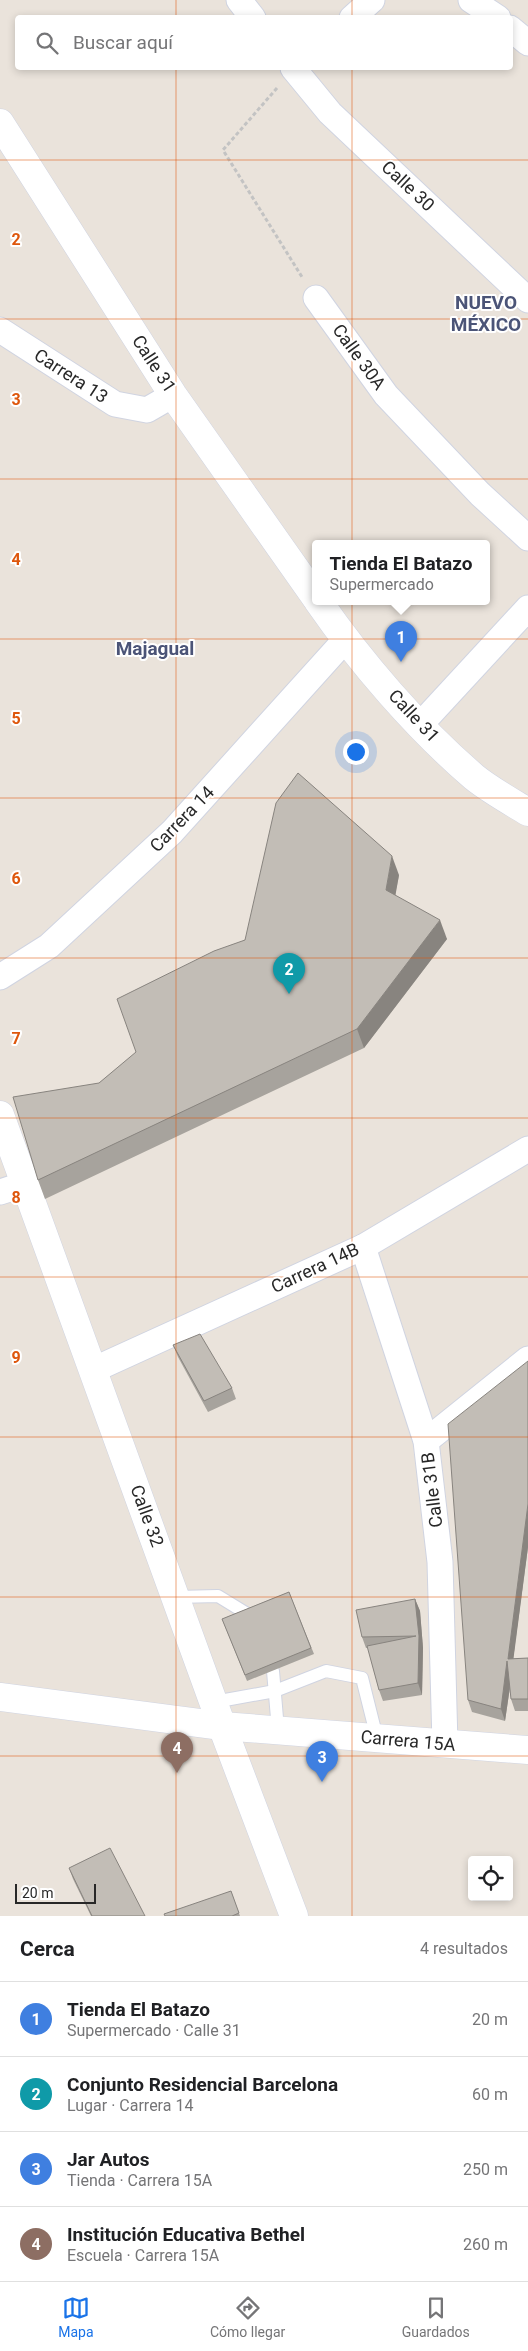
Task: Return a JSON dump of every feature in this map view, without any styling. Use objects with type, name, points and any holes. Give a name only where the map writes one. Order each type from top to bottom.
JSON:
[{"type":"street","points":[[239,0],[251,15]]},
{"type":"street","points":[[355,15],[372,0]]},
{"type":"street","points":[[471,0],[494,15]]},
{"type":"street","points":[[513,30],[528,43]]},
{"type":"street","name":"Calle 30","points":[[296,70],[330,112],[528,300]]},
{"type":"street","name":"Calle 31","points":[[0,123],[174,395],[312,593]]},
{"type":"street","name":"Calle 30A","points":[[316,298],[386,395],[480,494],[528,538]]},
{"type":"street","name":"Carrera 13","points":[[0,330],[115,404],[147,410],[174,395]]},
{"type":"street","name":"Calle 31","points":[[320,605],[345,640],[420,725],[475,778],[528,812]]},
{"type":"street","points":[[420,725],[528,608]]},
{"type":"street","name":"Carrera 14","points":[[0,978],[49,946],[172,832],[345,640]]},
{"type":"street","name":"Calle 32","points":[[0,1115],[22,1151],[25,1184],[218,1714],[294,1916]]},
{"type":"street","name":"Carrera 14B","points":[[94,1370],[363,1247],[528,1149]]},
{"type":"street","points":[[0,1192],[25,1184]]},
{"type":"street","name":"Calle 31B","points":[[363,1247],[426,1441],[440,1562],[445,1744]]},
{"type":"street","points":[[426,1441],[528,1359]]},
{"type":"street","name":"Carrera 15A","points":[[0,1697],[218,1714],[278,1730],[445,1744],[525,1753]]},
{"type":"lane","points":[[176,1597],[218,1596],[250,1615]]},
{"type":"lane","points":[[273,1671],[278,1730]]},
{"type":"lane","points":[[218,1714],[326,1671],[362,1678],[377,1738]]},
{"type":"path","points":[[292,70],[223,150],[316,298]]},
{"type":"building","points":[[298,773],[392,856],[386,890],[440,920],[357,1029],[38,1180],[13,1097],[99,1083],[136,1052],[117,999],[214,951],[245,940],[276,803]]},
{"type":"building","points":[[200,1334],[232,1388],[204,1401],[173,1345]]},
{"type":"building","points":[[528,1361],[528,1504],[508,1659],[528,1658],[528,1699],[511,1699],[507,1661],[501,1709],[468,1700],[448,1424]]},
{"type":"building","points":[[289,1592],[311,1648],[245,1675],[222,1619]]},
{"type":"building","points":[[415,1599],[419,1636],[418,1683],[379,1690],[367,1646],[416,1636],[362,1637],[356,1610]]},
{"type":"building","points":[[110,1848],[145,1916],[92,1916],[69,1868]]},
{"type":"building","points":[[231,1891],[239,1913],[232,1916],[165,1916],[164,1914]]},
{"type":"place","name":"Tienda El Batazo","points":[[401,662]]},
{"type":"place","name":"Conjunto Residencial Barcelona","points":[[289,994]]},
{"type":"place","name":"Institución Educativa Bethel","points":[[177,1773]]},
{"type":"place","name":"Jar Autos","points":[[322,1782]]},
{"type":"district","name":"NUEVO MÉXICO","points":[[486,313]]},
{"type":"district","name":"Majagual","points":[[155,648]]}]
